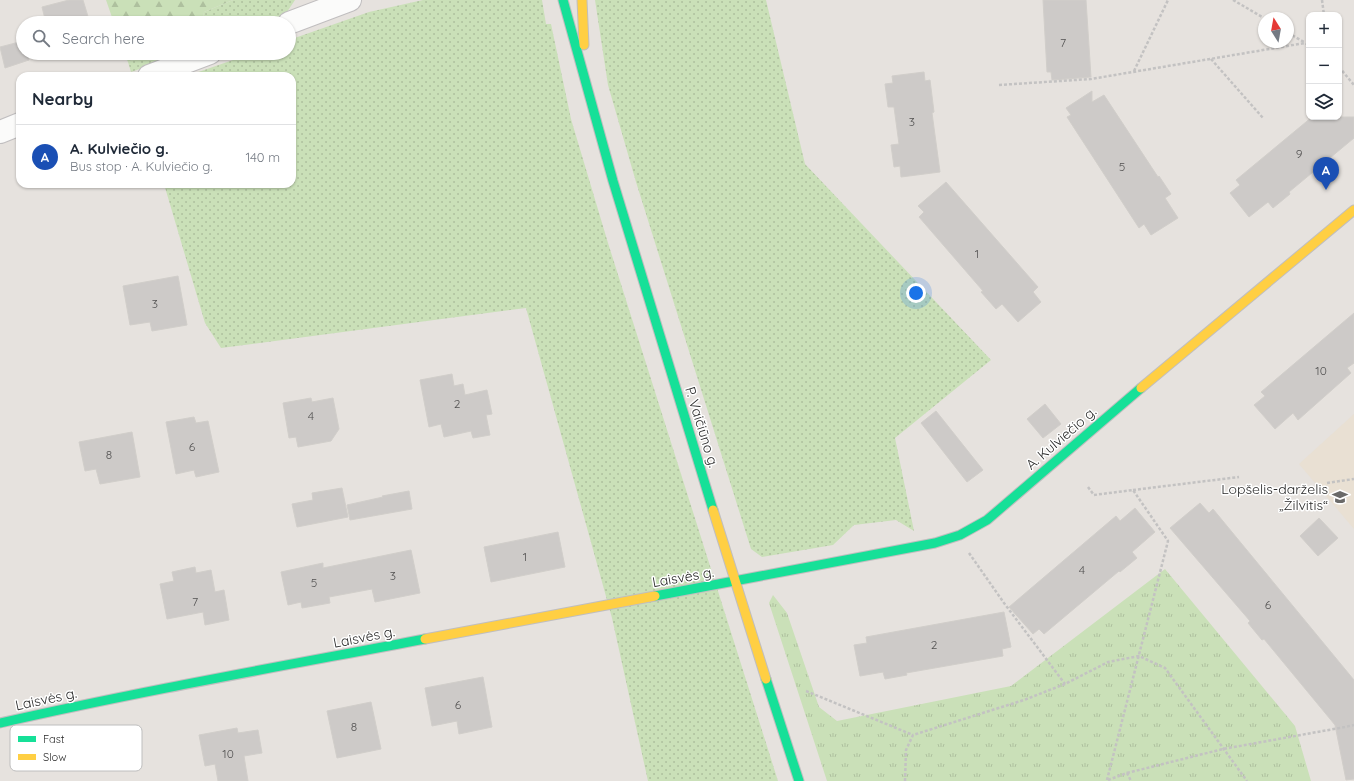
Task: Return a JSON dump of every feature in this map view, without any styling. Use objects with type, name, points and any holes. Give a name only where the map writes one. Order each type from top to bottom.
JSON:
[{"type":"street","points":[[296,20],[350,0]]},
{"type":"street","name":"P. Vaičiūno g.","points":[[563,0],[613,181],[735,582],[799,781]]},
{"type":"street","name":"P. Vaičiūno g.","points":[[582,0],[585,78]]},
{"type":"street","points":[[160,72],[191,60]]},
{"type":"street","points":[[0,132],[16,126]]},
{"type":"street","name":"A. Kulviečio g.","points":[[735,582],[935,544],[960,535],[987,520],[1154,377],[1354,210]]},
{"type":"street","name":"Laisvės g.","points":[[0,724],[58,710],[233,675],[735,582]]},
{"type":"path","points":[[1134,71],[1168,0]]},
{"type":"path","points":[[1233,0],[1258,15]]},
{"type":"path","points":[[1322,0],[1324,12]]},
{"type":"path","points":[[1294,37],[1305,43]]},
{"type":"path","points":[[999,85],[1091,79],[1305,43]]},
{"type":"path","points":[[1211,58],[1263,118]]},
{"type":"path","points":[[1342,71],[1354,85]]},
{"type":"path","points":[[1088,487],[1094,495],[1239,477]]},
{"type":"path","points":[[1326,483],[1354,479]]},
{"type":"path","points":[[1106,781],[1168,541],[1133,490]]},
{"type":"path","points":[[966,548],[1004,603],[1065,684]]},
{"type":"path","points":[[806,691],[913,735],[1024,700],[1065,684],[1108,662],[1139,656],[1165,668],[1247,781]]},
{"type":"path","points":[[1106,781],[1127,773],[1223,748],[1345,727],[1354,724]]},
{"type":"path","points":[[905,781],[906,750],[913,735]]},
{"type":"path","points":[[1127,773],[1131,781]]},
{"type":"shaded area","name":"Lopšelis-darželis „Žilvitis“","points":[[1354,414],[1354,529],[1299,464]]},
{"type":"green space","points":[[106,0],[233,0],[204,12],[204,16],[112,16]]},
{"type":"green space","points":[[233,0],[295,0],[284,16],[204,16],[204,12]]},
{"type":"green space","points":[[423,0],[542,0],[546,24],[551,24],[571,119],[608,243],[778,781],[648,781],[612,618],[526,308],[221,348],[205,323],[165,188],[296,188],[296,72],[198,72],[233,60],[296,60],[296,38],[369,12]]},
{"type":"green space","points":[[595,0],[766,0],[805,164],[991,360],[895,438],[914,531],[896,520],[854,525],[833,545],[762,557],[751,549],[636,182],[608,85]]},
{"type":"green space","points":[[133,60],[165,60],[131,72],[128,62]]},
{"type":"green space","points":[[1165,569],[1295,726],[1311,781],[827,781],[769,603],[773,595],[787,613],[819,707],[837,721],[1011,686]]},
{"type":"building","points":[[69,0],[83,0],[88,16],[44,16],[42,7]]},
{"type":"building","points":[[1043,0],[1086,0],[1091,77],[1052,80],[1051,72],[1047,72]]},
{"type":"building","points":[[16,43],[16,60],[29,60],[5,68],[0,47]]},
{"type":"building","points":[[924,72],[925,81],[930,80],[934,112],[932,113],[940,172],[901,177],[900,166],[894,167],[891,145],[899,144],[894,107],[888,107],[885,84],[893,83],[892,76]]},
{"type":"building","points":[[1092,91],[1092,102],[1104,95],[1158,177],[1159,176],[1171,194],[1165,198],[1178,218],[1151,235],[1144,224],[1139,228],[1067,117],[1071,115],[1066,108]]},
{"type":"building","points":[[1342,117],[1354,117],[1354,138],[1289,192],[1290,194],[1273,208],[1268,202],[1249,217],[1230,193],[1240,185],[1236,180],[1308,120],[1342,120]]},
{"type":"building","points":[[946,182],[1038,287],[1033,292],[1041,302],[1018,322],[1002,304],[996,309],[981,292],[983,291],[919,217],[924,212],[918,206]]},
{"type":"building","points":[[178,276],[187,325],[152,331],[150,322],[130,325],[123,286]]},
{"type":"building","points":[[1354,313],[1354,363],[1347,368],[1351,373],[1298,420],[1293,413],[1275,429],[1254,405],[1265,396],[1261,392]]},
{"type":"building","points":[[452,374],[454,386],[463,384],[465,395],[487,390],[492,414],[486,415],[490,435],[473,438],[471,431],[444,437],[441,424],[429,427],[420,380]]},
{"type":"building","points":[[311,398],[312,402],[333,398],[339,429],[331,441],[298,447],[296,437],[289,438],[283,403]]},
{"type":"building","points":[[1045,404],[1061,424],[1043,438],[1027,419]]},
{"type":"building","points":[[936,411],[983,470],[967,482],[921,423]]},
{"type":"building","points":[[194,417],[196,423],[208,421],[219,472],[196,477],[194,470],[176,474],[166,422]]},
{"type":"building","points":[[132,432],[140,477],[100,484],[96,469],[85,471],[79,442]]},
{"type":"building","points":[[342,488],[348,517],[297,527],[292,504],[313,500],[312,493]]},
{"type":"building","points":[[409,491],[412,509],[350,520],[347,505]]},
{"type":"building","points":[[1200,503],[1209,513],[1213,509],[1354,680],[1354,779],[1346,780],[1335,725],[1264,639],[1262,640],[1248,623],[1250,621],[1170,528]]},
{"type":"building","points":[[1135,508],[1155,532],[1132,552],[1137,558],[1120,572],[1119,571],[1044,634],[1039,629],[1033,634],[1009,607],[1116,516],[1120,521]]},
{"type":"building","points":[[1319,518],[1338,538],[1318,556],[1300,536]]},
{"type":"building","points":[[558,532],[565,567],[491,582],[484,547]]},
{"type":"building","points":[[411,550],[420,593],[375,602],[372,589],[329,597],[330,603],[302,608],[301,602],[288,605],[281,572],[323,563],[323,568]]},
{"type":"building","points":[[195,567],[196,573],[211,570],[215,592],[224,590],[229,620],[205,625],[203,612],[167,619],[160,584],[174,581],[172,572]]},
{"type":"building","points":[[1004,612],[1011,647],[1002,649],[1003,656],[906,673],[907,675],[885,679],[883,672],[860,676],[854,645],[867,643],[866,637]]},
{"type":"building","points":[[483,677],[492,727],[459,734],[457,721],[432,726],[425,688]]},
{"type":"building","points":[[371,702],[381,749],[337,758],[327,711]]},
{"type":"building","points":[[237,728],[238,733],[258,730],[262,753],[244,756],[248,781],[218,781],[215,764],[205,766],[199,735]]},
{"type":"traffic: fast","points":[[563,0],[613,181],[713,510]]},
{"type":"traffic: fast","points":[[655,596],[935,543],[960,535],[987,520],[1141,388]]},
{"type":"traffic: fast","points":[[0,723],[159,689],[425,639]]},
{"type":"traffic: fast","points":[[766,679],[799,781]]},
{"type":"traffic: slow","points":[[582,0],[584,45]]},
{"type":"traffic: slow","points":[[1141,388],[1354,210]]},
{"type":"traffic: slow","points":[[713,510],[766,679]]},
{"type":"traffic: slow","points":[[425,639],[655,596]]},
{"type":"place","name":"A. Kulviečio g.","points":[[1326,190]]},
{"type":"place","name":"Lopšelis-darželis „Žilvitis“","points":[[1340,497]]}]
